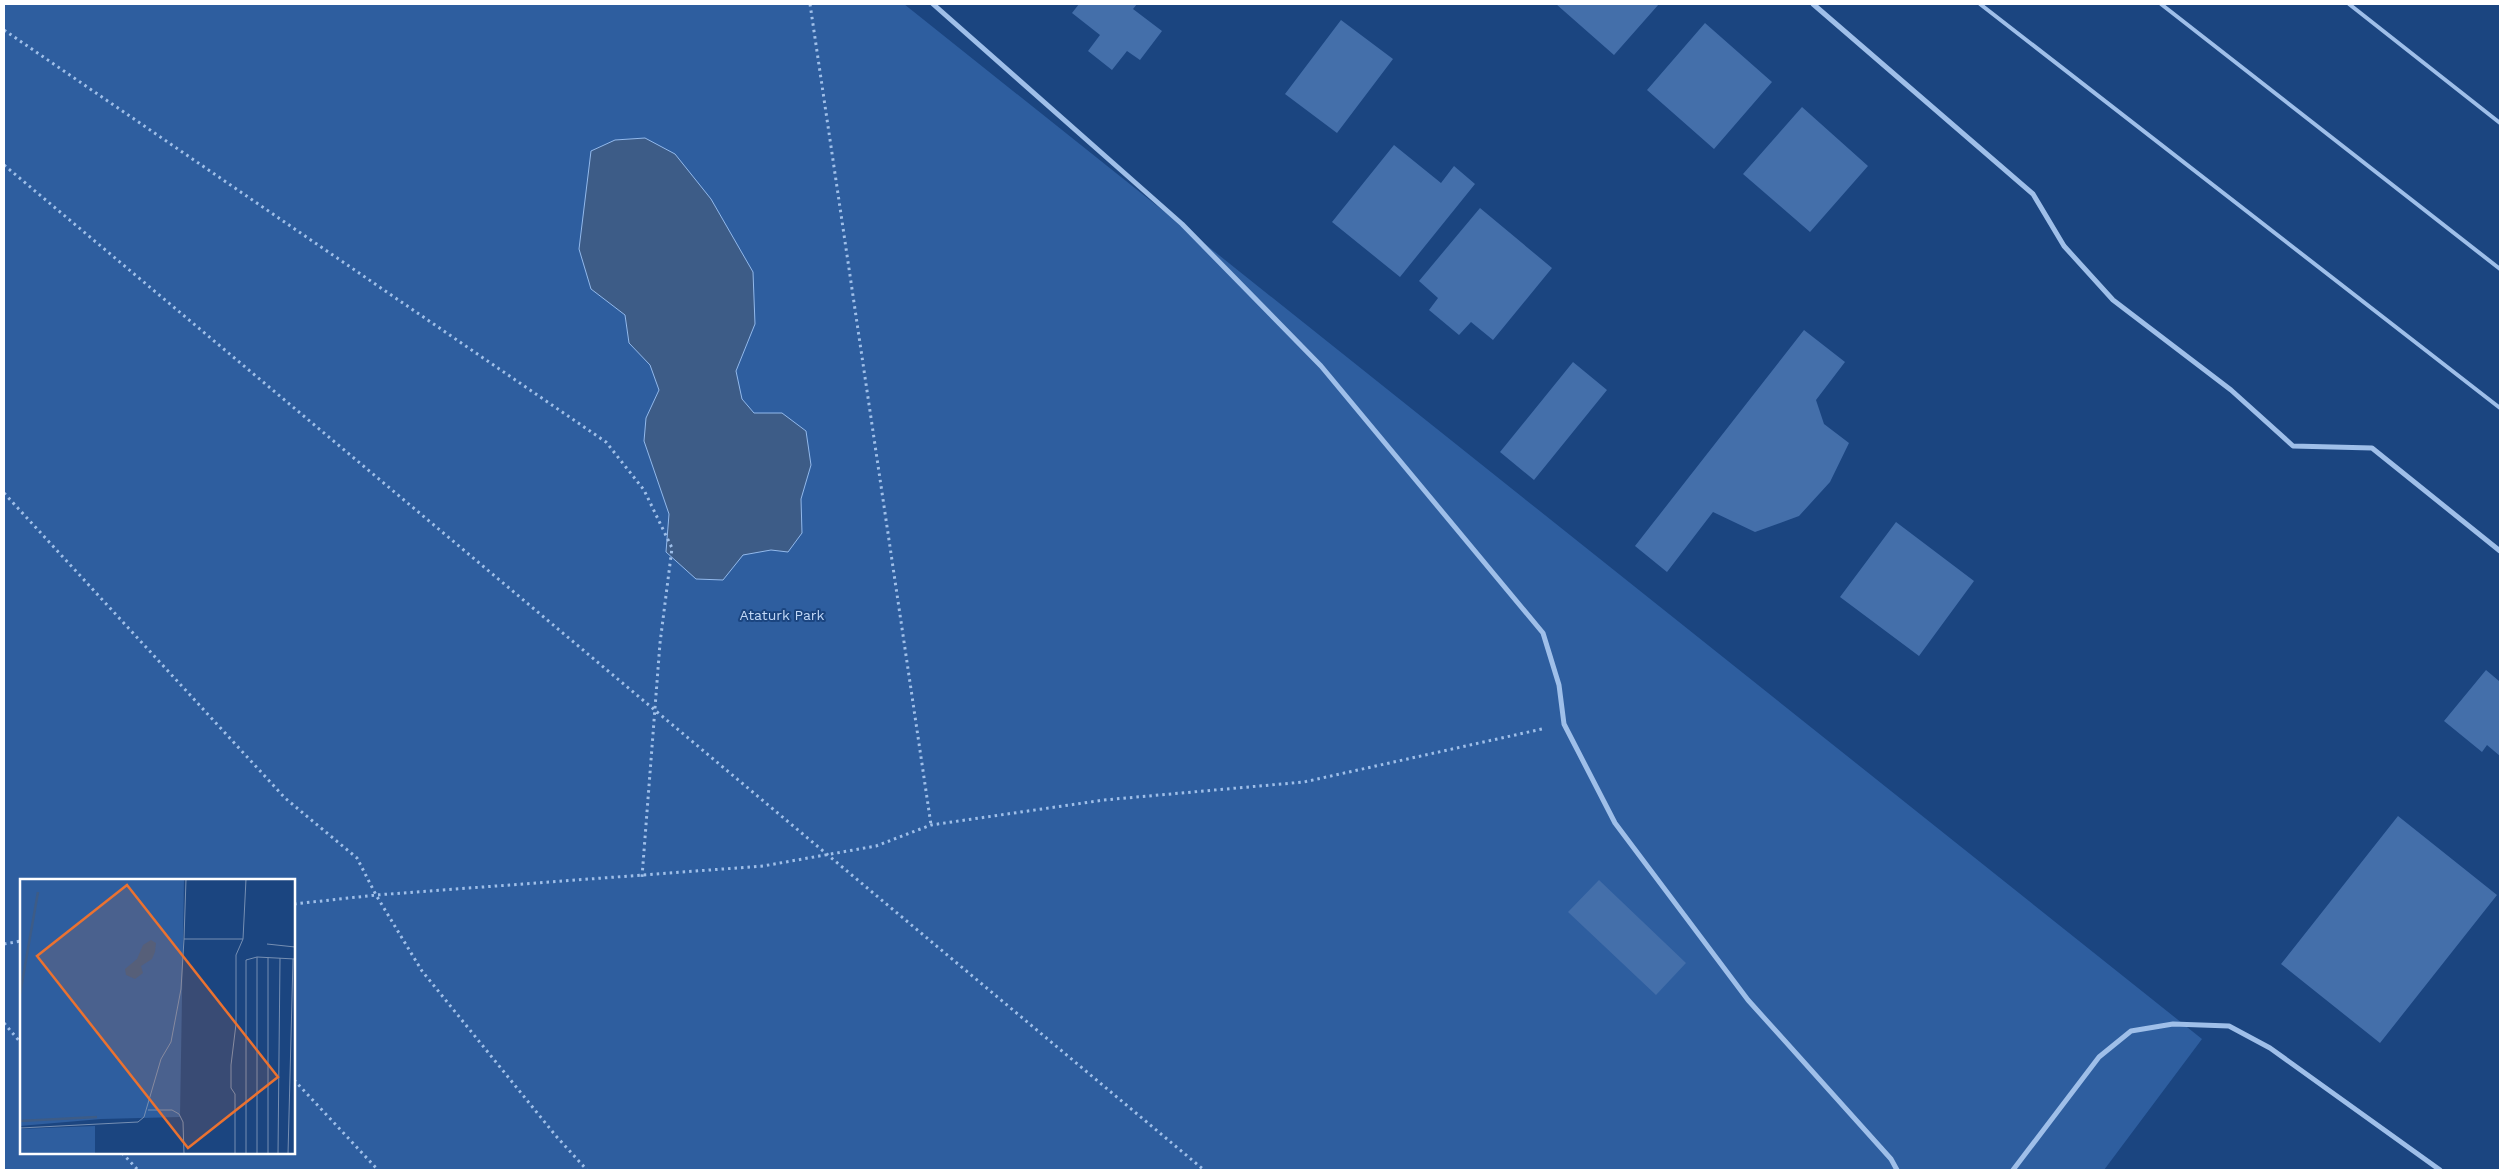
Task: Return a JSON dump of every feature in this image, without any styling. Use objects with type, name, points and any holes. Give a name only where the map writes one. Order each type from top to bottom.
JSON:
[{"type":"street","points":[[933,4],[1182,224],[1321,366],[1543,633],[1559,685],[1564,724],[1614,823],[1748,1000],[1891,1160],[1897,1170]]},
{"type":"street","points":[[1813,4],[2033,194],[2064,246],[2113,300],[2231,390],[2293,446],[2372,448],[2500,551]]},
{"type":"street","points":[[2013,1170],[2099,1057],[2131,1031],[2173,1024],[2229,1026],[2270,1048],[2440,1170]]},
{"type":"lane","points":[[1980,4],[2500,408]]},
{"type":"lane","points":[[2161,4],[2500,269]]},
{"type":"lane","points":[[2349,4],[2500,123]]},
{"type":"path","points":[[810,4],[931,825]]},
{"type":"path","points":[[4,30],[606,442],[644,490],[672,548],[660,643],[642,877]]},
{"type":"path","points":[[4,165],[1204,1170]]},
{"type":"path","points":[[4,493],[285,798],[357,858],[376,895],[422,972],[556,1136],[587,1170]]},
{"type":"path","points":[[295,904],[376,895],[642,877],[763,866],[876,846],[931,825],[1104,800],[1304,782],[1564,724]]},
{"type":"path","points":[[4,944],[20,941]]},
{"type":"path","points":[[4,1023],[20,1041]]},
{"type":"path","points":[[295,1081],[378,1170]]},
{"type":"path","points":[[123,1154],[138,1170]]},
{"type":"green space","name":"Ataturk Park","points":[[4,4],[904,4],[2202,1039],[2104,1170],[4,1170]]},
{"type":"shaded area","points":[[645,138],[675,154],[711,199],[753,272],[755,324],[736,371],[742,399],[754,413],[782,413],[806,431],[811,465],[801,499],[802,533],[788,552],[771,550],[743,555],[723,580],[696,579],[666,552],[669,514],[644,441],[646,418],[659,390],[650,365],[629,343],[625,315],[591,289],[579,249],[591,151],[615,140]]},
{"type":"building","points":[[1079,4],[1137,4],[1133,9],[1162,31],[1140,60],[1127,51],[1112,70],[1088,51],[1100,35],[1072,13]]},
{"type":"building","points":[[1556,4],[1659,4],[1614,55]]},
{"type":"building","points":[[1341,20],[1393,59],[1337,133],[1285,94]]},
{"type":"building","points":[[1705,23],[1772,82],[1714,149],[1647,90]]},
{"type":"building","points":[[1802,107],[1868,166],[1810,232],[1743,174]]},
{"type":"building","points":[[1394,145],[1441,183],[1454,166],[1475,184],[1400,277],[1332,222]]},
{"type":"building","points":[[1480,208],[1552,268],[1493,340],[1471,322],[1459,335],[1429,310],[1438,298],[1419,281]]},
{"type":"building","points":[[1804,330],[1845,362],[1816,400],[1824,424],[1849,443],[1830,482],[1799,516],[1755,532],[1713,512],[1667,572],[1635,546]]},
{"type":"building","points":[[1573,362],[1607,390],[1534,480],[1500,452]]},
{"type":"building","points":[[1896,522],[1974,581],[1919,656],[1840,597]]},
{"type":"building","points":[[2486,670],[2499,681],[2500,679],[2500,756],[2487,745],[2482,752],[2444,721]]},
{"type":"building","points":[[2398,816],[2497,895],[2380,1043],[2281,964]]},
{"type":"building","points":[[1599,880],[1686,963],[1656,995],[1568,912]]}]
